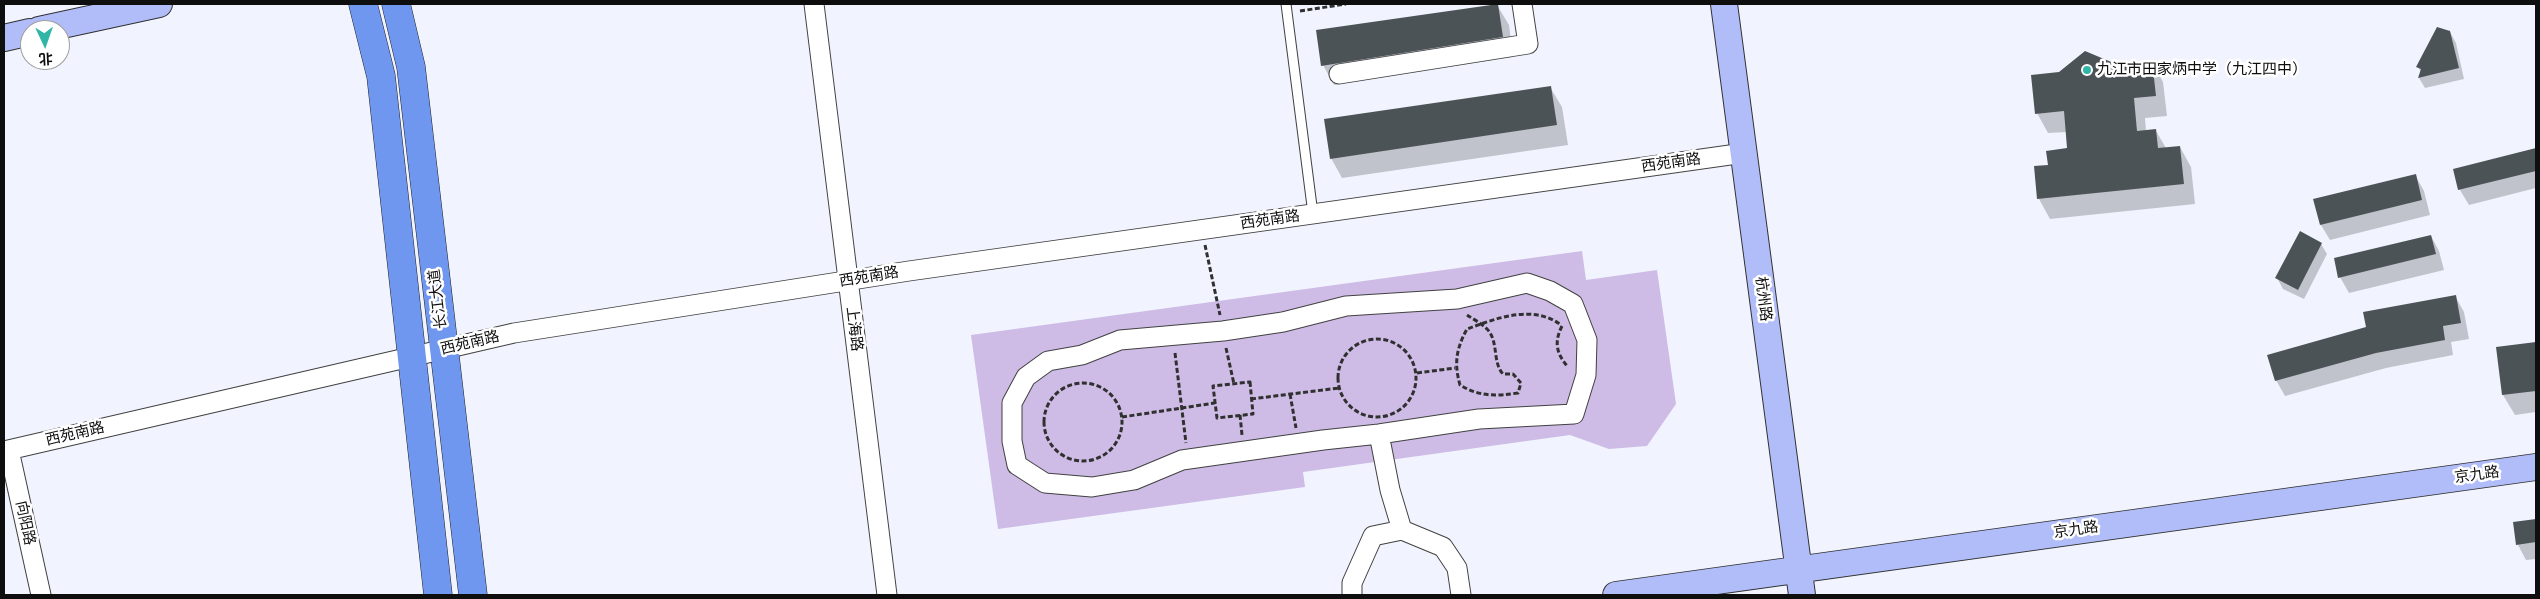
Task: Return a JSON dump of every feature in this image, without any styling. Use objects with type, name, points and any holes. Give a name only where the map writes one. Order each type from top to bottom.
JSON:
[{"type":"main road","points":[[70,23],[159,4]]},
{"type":"main road","points":[[363,4],[381,76],[438,595]]},
{"type":"main road","name":"长江大道","points":[[396,4],[411,67],[473,595]]},
{"type":"main road","name":"杭州路","points":[[1724,4],[1802,595]]},
{"type":"main road","points":[[4,38],[20,34]]},
{"type":"main road","name":"京九路","points":[[1616,595],[2536,468]]},
{"type":"street","name":"上海路","points":[[814,4],[887,595]]},
{"type":"street","points":[[1339,74],[1528,44],[1522,4]]},
{"type":"street","name":"西苑南路","points":[[6,450],[514,333],[848,280],[1744,153]]},
{"type":"street","points":[[1527,283],[1550,291],[1573,304],[1570,321],[1587,340],[1586,375],[1574,414],[1479,419],[1188,459],[1134,480],[1092,487],[1045,483],[1017,465],[1012,441],[1012,403],[1026,377],[1048,361],[1082,355],[1120,340],[1223,331],[1283,322],[1346,306],[1457,299],[1527,283]]},
{"type":"street","points":[[1379,434],[1390,490],[1402,530]]},
{"type":"street","name":"向阳路","points":[[6,450],[41,595]]},
{"type":"street","points":[[1352,595],[1352,583],[1373,536],[1402,530],[1443,547],[1458,568],[1461,595]]},
{"type":"lane","points":[[1286,8],[1313,214]]},
{"type":"path","points":[[1286,8],[1346,4]]},
{"type":"path","points":[[1202,229],[1234,384]]},
{"type":"path","points":[[1457,299],[1467,315],[1480,324],[1487,329],[1493,338],[1498,369],[1503,374],[1513,374],[1520,383],[1518,393],[1492,397],[1473,394],[1460,385],[1455,368],[1458,346],[1467,329],[1480,324],[1510,315],[1534,315],[1570,321],[1557,338],[1558,355],[1568,368],[1586,375]]},
{"type":"path","points":[[1173,335],[1188,459]]},
{"type":"path","points":[[1382,338],[1394,342],[1406,350],[1413,361],[1417,373],[1416,387],[1411,399],[1402,409],[1390,415],[1376,417],[1364,415],[1353,409],[1344,399],[1339,388],[1338,375],[1344,357],[1357,343],[1369,339],[1382,338]]},
{"type":"path","points":[[1417,373],[1455,368]]},
{"type":"path","points":[[1088,382],[1100,386],[1111,394],[1119,405],[1122,418],[1122,431],[1116,443],[1107,453],[1095,459],[1082,461],[1070,459],[1058,453],[1049,443],[1044,432],[1043,419],[1046,406],[1053,395],[1075,383],[1088,382]]},
{"type":"path","points":[[1250,382],[1251,399],[1253,414],[1216,418],[1213,386],[1250,382]]},
{"type":"path","points":[[1251,399],[1339,388]]},
{"type":"path","points":[[1290,394],[1299,443]]},
{"type":"path","points":[[1122,418],[1215,404]]},
{"type":"shaded area","points":[[1582,251],[1586,280],[1657,270],[1676,404],[1647,446],[1609,449],[1570,435],[1303,472],[1305,487],[998,529],[971,335]]},
{"type":"building","points":[[1498,4],[1503,37],[1321,66],[1316,30]]},
{"type":"building","points":[[2437,27],[2450,31],[2459,68],[2418,78],[2421,69],[2416,67]]},
{"type":"building","points":[[2085,51],[2116,64],[2152,60],[2156,96],[2134,98],[2137,131],[2156,129],[2158,148],[2180,146],[2184,184],[2037,199],[2034,166],[2048,165],[2046,151],[2067,148],[2064,111],[2035,114],[2031,75],[2059,72]]},
{"type":"building","points":[[1551,86],[1557,125],[1330,159],[1324,119]]},
{"type":"building","points":[[2536,148],[2536,171],[2458,190],[2453,169]]},
{"type":"building","points":[[2416,174],[2422,200],[2320,225],[2313,199]]},
{"type":"building","points":[[2300,231],[2322,243],[2298,290],[2275,278]]},
{"type":"building","points":[[2431,235],[2436,254],[2338,278],[2334,258]]},
{"type":"building","points":[[2456,295],[2461,323],[2443,326],[2445,340],[2376,353],[2275,381],[2267,355],[2366,327],[2363,312]]},
{"type":"building","points":[[2536,342],[2536,391],[2502,395],[2496,347]]},
{"type":"building","points":[[2536,519],[2536,542],[2516,545],[2513,522]]},
{"type":"place","name":"九江市田家炳中学（九江四中）","points":[[2087,70]]}]
